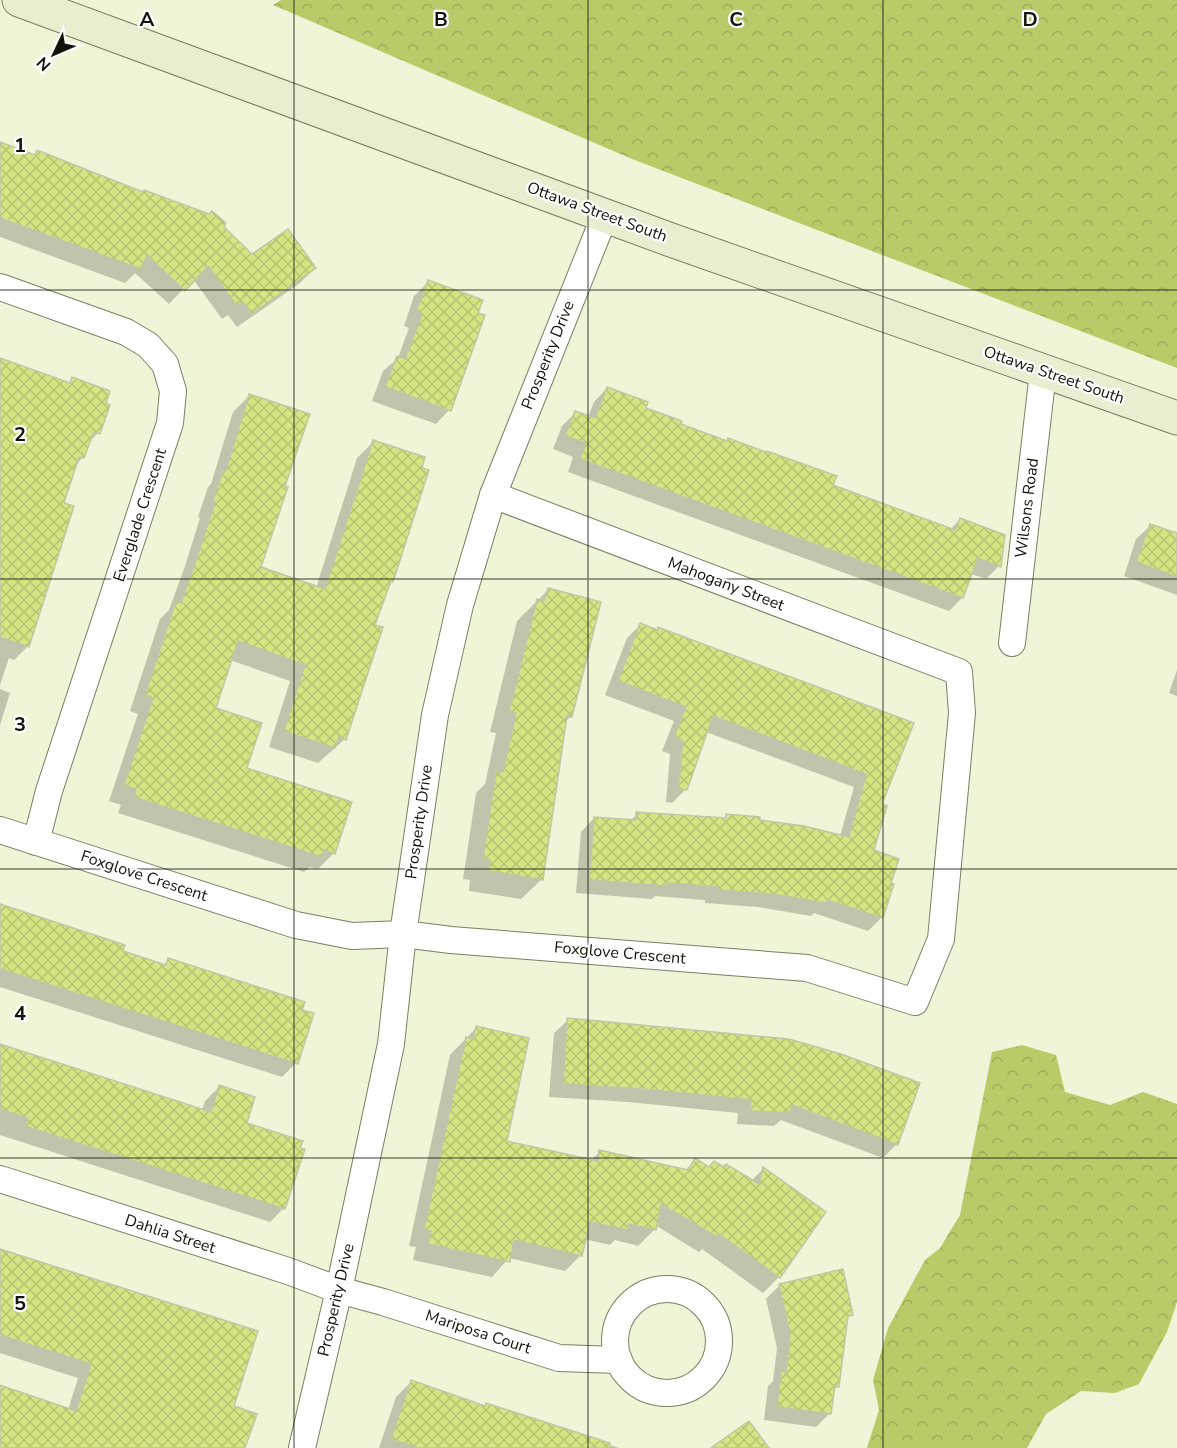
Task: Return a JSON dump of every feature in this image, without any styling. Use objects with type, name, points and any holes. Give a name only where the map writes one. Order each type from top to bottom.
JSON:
[{"type":"main road","name":"Ottawa Street South","points":[[18,0],[605,215],[1177,418]]},
{"type":"street","name":"Prosperity Drive","points":[[302,1448],[339,1290],[391,1044],[403,934],[435,715],[460,605],[493,495],[605,215]]},
{"type":"street","name":"Everglade Crescent","points":[[0,287],[126,332],[148,345],[165,364],[173,392],[170,423],[49,791],[36,842]]},
{"type":"street","name":"Wilsons Road","points":[[1012,643],[1043,372]]},
{"type":"street","name":"Mahogany Street","points":[[493,495],[959,672]]},
{"type":"street","name":"Foxglove Crescent","points":[[0,830],[296,925],[352,936],[403,934],[807,968],[915,1002],[941,939],[962,713],[959,672]]},
{"type":"street","name":"Dahlia Street","points":[[0,1179],[288,1271],[339,1290]]},
{"type":"street","points":[[664,1288],[681,1290],[695,1297],[708,1308],[716,1322],[720,1340],[717,1358],[708,1373],[694,1385],[678,1392],[659,1392],[643,1386],[628,1375],[619,1360],[615,1344],[617,1327],[624,1312],[634,1300],[649,1292],[664,1288]]},
{"type":"street","name":"Mariposa Court","points":[[339,1290],[559,1358],[619,1360]]},
{"type":"green space","points":[[281,0],[1177,0],[1177,368],[632,159],[273,5]]},
{"type":"green space","points":[[1022,1045],[1056,1055],[1065,1092],[1110,1105],[1143,1092],[1177,1104],[1177,1302],[1167,1332],[1139,1384],[1115,1393],[1081,1391],[1046,1414],[1027,1448],[867,1448],[879,1410],[873,1380],[888,1328],[925,1260],[940,1248],[960,1215],[992,1052]]},
{"type":"building","points":[[0,142],[35,155],[37,150],[143,192],[144,190],[209,214],[212,211],[225,222],[225,228],[252,254],[288,229],[316,268],[252,314],[243,302],[237,306],[208,266],[185,291],[147,255],[141,269],[0,218]]},
{"type":"building","points":[[428,280],[483,300],[478,313],[485,315],[451,411],[385,387],[397,356],[405,359],[422,314],[416,312]]},
{"type":"building","points":[[0,358],[70,383],[72,377],[110,391],[106,403],[110,405],[100,434],[94,432],[84,458],[79,457],[64,503],[74,506],[29,647],[0,637]]},
{"type":"building","points":[[607,387],[648,402],[646,408],[682,421],[681,424],[837,476],[833,485],[955,530],[960,518],[1005,535],[1001,567],[978,558],[963,598],[580,459],[586,443],[565,436],[575,411],[595,418]]},
{"type":"building","points":[[249,394],[310,414],[285,486],[288,487],[261,567],[325,589],[373,440],[425,457],[422,468],[429,470],[393,582],[391,581],[375,625],[383,627],[346,740],[339,737],[335,748],[284,731],[305,665],[238,641],[216,708],[262,723],[247,768],[352,802],[335,854],[324,850],[322,857],[134,797],[136,789],[124,785],[153,698],[145,695],[176,601],[181,603],[200,549],[215,502],[213,501],[223,470],[226,470]]},
{"type":"building","points":[[1150,524],[1177,533],[1177,577],[1136,562]]},
{"type":"building","points":[[548,588],[601,602],[572,717],[567,716],[543,880],[489,871],[490,860],[483,859],[496,771],[503,772],[516,713],[509,711],[537,599],[544,601]]},
{"type":"building","points":[[640,623],[658,630],[658,627],[914,723],[882,804],[887,806],[874,850],[899,859],[883,918],[827,900],[826,903],[772,894],[718,890],[718,887],[589,880],[594,817],[636,820],[636,812],[726,818],[726,814],[760,817],[760,820],[804,826],[849,837],[866,774],[713,716],[687,790],[678,789],[683,741],[674,737],[686,707],[618,681]]},
{"type":"building","points":[[0,904],[125,945],[123,951],[166,965],[168,958],[305,1002],[302,1010],[314,1013],[298,1064],[0,969]]},
{"type":"building","points":[[567,1018],[789,1039],[841,1054],[920,1083],[898,1145],[792,1105],[790,1113],[750,1111],[751,1100],[643,1089],[563,1084]]},
{"type":"building","points":[[476,1026],[529,1038],[507,1141],[598,1161],[599,1150],[688,1170],[695,1158],[709,1167],[714,1161],[724,1167],[726,1164],[759,1184],[763,1167],[826,1212],[780,1278],[719,1234],[717,1237],[661,1204],[656,1230],[629,1224],[628,1230],[590,1222],[582,1256],[514,1240],[510,1262],[428,1244],[431,1231],[424,1230],[466,1037],[473,1039]]},
{"type":"building","points":[[0,1044],[211,1112],[219,1085],[255,1097],[247,1123],[303,1141],[300,1148],[305,1149],[285,1209],[25,1126],[28,1118],[0,1109]]},
{"type":"building","points":[[0,1249],[258,1331],[234,1406],[257,1414],[245,1448],[0,1448],[0,1385],[76,1411],[91,1364],[0,1335]]},
{"type":"building","points":[[843,1269],[853,1315],[848,1316],[839,1387],[835,1386],[831,1414],[777,1407],[781,1371],[786,1372],[790,1334],[779,1284]]},
{"type":"building","points":[[411,1380],[485,1406],[486,1403],[610,1443],[610,1448],[419,1448],[391,1439]]},
{"type":"building","points":[[749,1421],[769,1448],[711,1448]]}]
